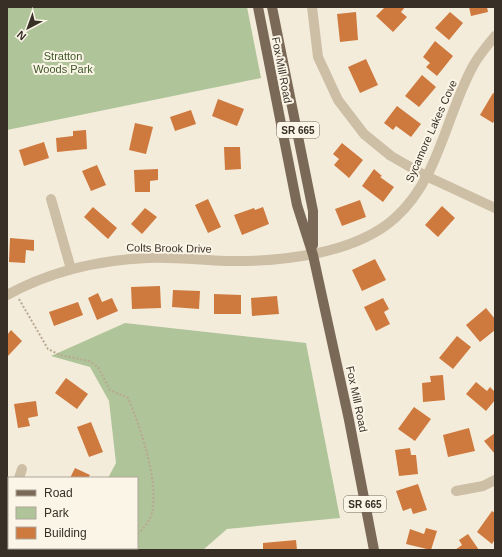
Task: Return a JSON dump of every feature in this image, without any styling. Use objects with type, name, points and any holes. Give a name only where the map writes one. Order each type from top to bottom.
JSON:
[{"type":"main road","name":"Fox Mill Road","points":[[258,7],[297,205],[313,254],[351,427],[374,550]]},
{"type":"main road","name":"Fox Mill Road","points":[[272,7],[313,211],[313,254]]},
{"type":"street","points":[[312,7],[318,57],[338,100],[364,134],[391,156],[426,176],[495,208]]},
{"type":"street","name":"Sycamore Lakes Cove","points":[[313,254],[351,243],[385,226],[413,200],[451,122],[468,76],[480,54],[495,36]]},
{"type":"street","points":[[50,199],[71,269]]},
{"type":"street","name":"Colts Brook Drive","points":[[11,293],[43,278],[71,269],[117,260],[150,258],[250,261],[313,254]]},
{"type":"street","points":[[456,491],[483,486],[495,480]]},
{"type":"path","points":[[11,293],[29,318],[48,349],[60,355],[88,361],[98,367],[110,390],[128,398],[138,421],[154,497],[152,513],[138,534]]},
{"type":"green space","name":"Stratton Woods Park","points":[[7,7],[247,7],[261,78],[7,130]]},
{"type":"green space","points":[[125,323],[306,343],[340,518],[227,529],[203,550],[71,550],[138,549],[138,477],[109,477],[116,463],[109,401],[90,367],[51,356]]},
{"type":"building","points":[[385,7],[405,7],[401,12],[407,17],[393,32],[376,16]]},
{"type":"building","points":[[469,7],[487,7],[488,12],[471,16]]},
{"type":"building","points":[[356,12],[358,40],[340,42],[337,14]]},
{"type":"building","points":[[450,12],[463,23],[449,40],[435,28]]},
{"type":"building","points":[[435,41],[453,56],[437,76],[426,67],[430,63],[423,57]]},
{"type":"building","points":[[366,59],[378,85],[360,93],[348,67]]},
{"type":"building","points":[[422,75],[436,87],[419,107],[405,96]]},
{"type":"building","points":[[493,93],[495,94],[495,119],[493,123],[480,115]]},
{"type":"building","points":[[218,99],[244,109],[237,126],[212,116]]},
{"type":"building","points":[[397,106],[421,124],[411,137],[396,126],[393,130],[384,123]]},
{"type":"building","points":[[191,110],[196,124],[175,131],[170,117]]},
{"type":"building","points":[[135,123],[153,127],[146,154],[129,150]]},
{"type":"building","points":[[86,130],[87,149],[57,152],[56,138],[73,136],[73,131]]},
{"type":"building","points":[[44,142],[49,158],[24,166],[19,150]]},
{"type":"building","points":[[342,143],[363,160],[349,178],[334,165],[339,159],[333,154]]},
{"type":"building","points":[[224,147],[240,147],[241,169],[225,170]]},
{"type":"building","points":[[97,165],[106,185],[91,191],[82,171]]},
{"type":"building","points":[[158,169],[158,180],[150,181],[150,192],[135,192],[134,170]]},
{"type":"building","points":[[374,169],[382,176],[380,177],[394,187],[383,202],[362,186]]},
{"type":"building","points":[[208,199],[221,227],[208,233],[195,205]]},
{"type":"building","points":[[360,200],[366,217],[342,226],[335,209]]},
{"type":"building","points":[[442,206],[455,218],[438,237],[425,225]]},
{"type":"building","points":[[93,207],[117,228],[108,239],[84,217]]},
{"type":"building","points":[[263,207],[269,224],[242,235],[234,215],[254,208],[255,210]]},
{"type":"building","points":[[145,208],[157,217],[142,234],[131,224]]},
{"type":"building","points":[[10,238],[34,240],[34,251],[26,250],[25,263],[9,262]]},
{"type":"building","points":[[375,259],[386,280],[362,291],[352,270]]},
{"type":"building","points":[[160,286],[161,308],[132,309],[131,287]]},
{"type":"building","points":[[173,290],[200,291],[199,309],[172,307]]},
{"type":"building","points":[[98,293],[102,302],[112,298],[118,311],[97,320],[88,298]]},
{"type":"building","points":[[214,294],[241,295],[241,314],[214,314]]},
{"type":"building","points":[[277,296],[279,314],[252,316],[251,298]]},
{"type":"building","points":[[383,298],[389,309],[384,312],[390,324],[376,331],[364,307]]},
{"type":"building","points":[[78,302],[83,315],[54,326],[49,312]]},
{"type":"building","points":[[486,308],[495,319],[495,330],[480,342],[466,325]]},
{"type":"building","points":[[11,330],[22,341],[7,357],[7,335]]},
{"type":"building","points":[[457,336],[471,347],[453,369],[439,358]]},
{"type":"building","points":[[443,375],[445,400],[423,402],[422,383],[431,382],[430,376]]},
{"type":"building","points":[[66,378],[88,394],[77,409],[55,393]]},
{"type":"building","points":[[476,382],[487,391],[490,387],[495,392],[495,400],[486,411],[466,394]]},
{"type":"building","points":[[36,401],[38,416],[28,418],[30,426],[18,428],[14,404]]},
{"type":"building","points":[[414,407],[431,419],[415,441],[398,429]]},
{"type":"building","points":[[91,422],[103,452],[89,457],[77,427]]},
{"type":"building","points":[[469,428],[475,451],[448,457],[443,435]]},
{"type":"building","points":[[495,433],[495,454],[484,441]]},
{"type":"building","points":[[410,448],[411,455],[416,455],[418,474],[399,476],[395,450]]},
{"type":"building","points":[[75,468],[90,475],[89,477],[70,477]]},
{"type":"building","points":[[418,484],[427,510],[413,514],[411,508],[403,511],[396,491]]},
{"type":"building","points":[[492,511],[495,513],[495,539],[492,544],[477,532]]},
{"type":"building","points":[[426,528],[437,531],[431,550],[406,544],[410,529],[424,534]]},
{"type":"building","points":[[468,534],[479,550],[455,550],[462,545],[459,540]]},
{"type":"building","points":[[296,540],[297,550],[263,550],[263,543]]},
{"type":"building","points":[[26,549],[46,549],[46,550]]}]
